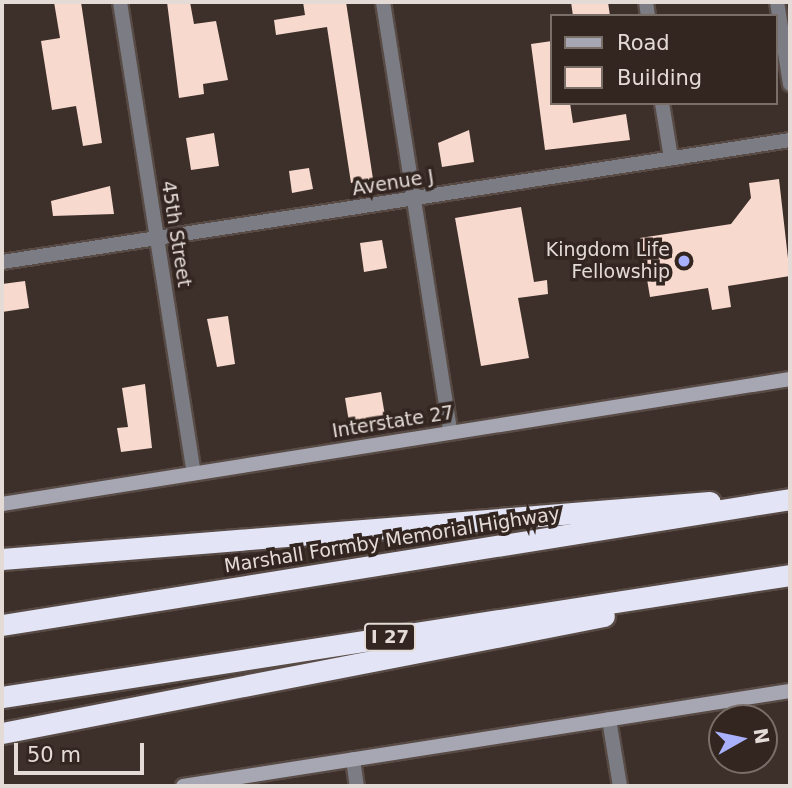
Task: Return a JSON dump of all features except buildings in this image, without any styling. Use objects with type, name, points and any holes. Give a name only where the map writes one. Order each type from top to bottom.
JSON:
[{"type":"highway","points":[[2,559],[654,501],[781,501]]},
{"type":"highway","name":"Marshall Formby Memorial Highway","points":[[2,625],[781,501]]},
{"type":"highway","points":[[2,733],[579,622],[784,576]]},
{"type":"highway","name":"I 27","points":[[2,697],[784,576]]},
{"type":"main road","name":"Interstate 27","points":[[2,504],[790,379]]},
{"type":"main road","points":[[183,786],[790,691]]},
{"type":"street","name":"45th Street","points":[[120,2],[194,473]]},
{"type":"street","points":[[383,2],[450,432]]},
{"type":"street","points":[[777,2],[790,84]]},
{"type":"street","points":[[662,105],[671,158]]},
{"type":"street","name":"Avenue J","points":[[2,262],[790,140]]},
{"type":"street","points":[[609,719],[620,786]]},
{"type":"street","points":[[353,759],[357,786]]},
{"type":"place","name":"Kingdom Life Fellowship","points":[[684,261]]}]
